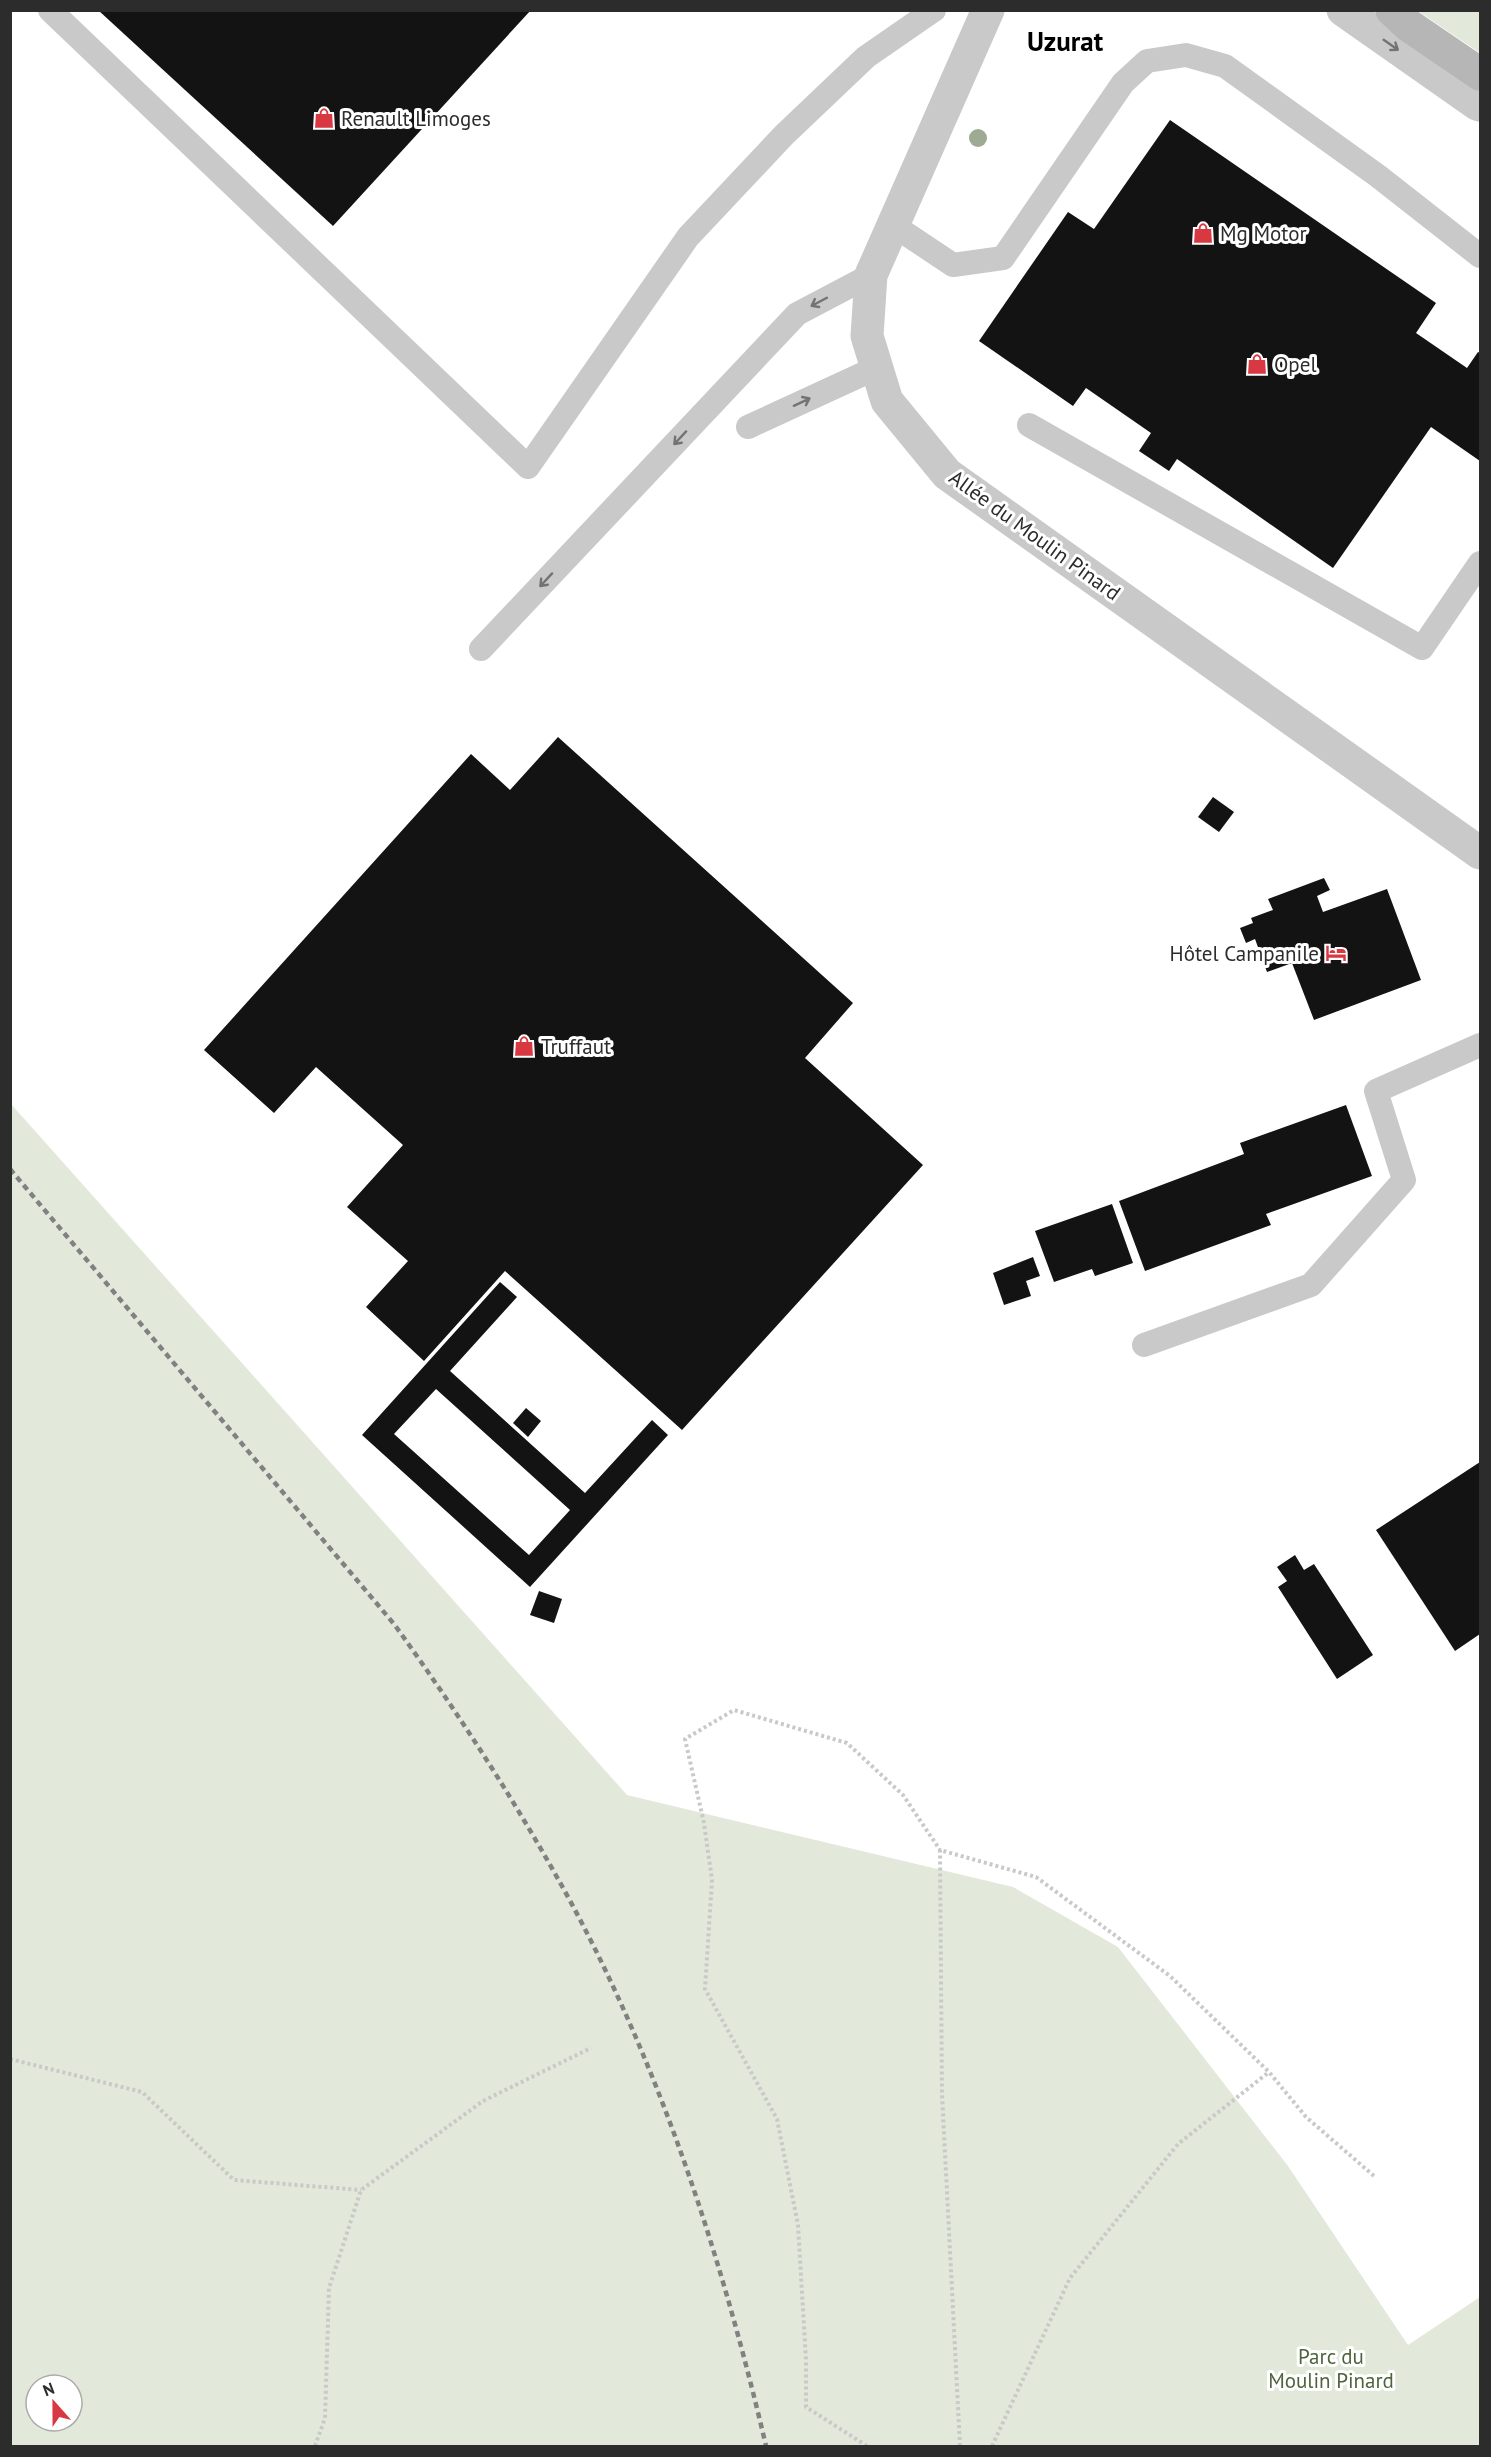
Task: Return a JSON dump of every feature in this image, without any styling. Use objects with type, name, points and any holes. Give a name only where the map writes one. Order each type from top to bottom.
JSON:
[{"type":"main road","points":[[1392,10],[1408,25],[1480,74]]},
{"type":"street","name":"Allée du Moulin Pinard","points":[[988,10],[871,275],[867,336],[887,401],[947,474],[1480,853]]},
{"type":"street","points":[[1343,10],[1480,105]]},
{"type":"lane","points":[[50,10],[528,467],[688,237],[784,135],[866,57],[934,10]]},
{"type":"lane","points":[[893,225],[953,265],[1003,258],[1123,83],[1147,61],[1186,55],[1225,66],[1378,176],[1480,256]]},
{"type":"lane","points":[[481,649],[797,314],[871,275]]},
{"type":"lane","points":[[748,427],[876,368]]},
{"type":"lane","points":[[1029,425],[1422,648],[1480,563]]},
{"type":"lane","points":[[1144,1345],[1311,1285],[1404,1180],[1376,1091],[1480,1045]]},
{"type":"path","points":[[867,2446],[806,2407],[806,2360],[798,2225],[777,2119],[705,1989],[712,1880],[704,1823],[685,1739],[734,1710],[847,1743],[903,1795],[940,1850],[942,2095],[960,2446]]},
{"type":"path","points":[[940,1850],[1036,1877],[1170,1976],[1269,2072],[1306,2117],[1374,2176]]},
{"type":"path","points":[[315,2446],[326,2418],[329,2288],[361,2190],[483,2101],[591,2048]]},
{"type":"path","points":[[10,2059],[142,2092],[234,2180],[361,2190]]},
{"type":"path","points":[[992,2446],[1070,2278],[1178,2144],[1269,2072]]},
{"type":"green space","points":[[1418,11],[1480,11],[1480,53]]},
{"type":"green space","name":"Parc du Moulin Pinard","points":[[11,1104],[627,1795],[1013,1887],[1118,1947],[1288,2166],[1408,2345],[1480,2297],[1480,2446],[11,2446]]},
{"type":"building","name":"Renault Limoges","points":[[98,10],[531,10],[333,226]]},
{"type":"building","name":"Opel","points":[[1170,120],[1436,303],[1416,333],[1467,368],[1478,352],[1480,353],[1480,461],[1431,427],[1333,568],[1177,459],[1169,471],[1139,451],[1151,433],[1086,388],[1073,406],[979,341],[1068,212],[1094,229]]},
{"type":"building","name":"Truffaut","points":[[558,737],[853,1003],[805,1058],[923,1165],[682,1430],[505,1271],[424,1361],[366,1307],[408,1261],[347,1207],[403,1145],[316,1067],[274,1113],[204,1050],[471,754],[510,790]]},
{"type":"building","points":[[1213,797],[1234,812],[1219,832],[1198,817]]},
{"type":"building","name":"Hôtel Campanile","points":[[1324,878],[1330,890],[1317,896],[1323,912],[1387,889],[1421,980],[1314,1020],[1292,963],[1267,972],[1255,939],[1246,943],[1240,928],[1253,923],[1251,918],[1273,910],[1268,899]]},
{"type":"building","points":[[1346,1105],[1372,1176],[1266,1214],[1271,1225],[1145,1271],[1119,1201],[1244,1154],[1240,1143]]},
{"type":"building","points":[[1112,1204],[1133,1263],[1095,1276],[1092,1269],[1054,1282],[1035,1231]]},
{"type":"building","points":[[1033,1257],[1040,1276],[1026,1281],[1031,1296],[1004,1305],[993,1273]]},
{"type":"building","points":[[500,1282],[517,1297],[450,1371],[585,1493],[652,1420],[668,1435],[530,1587],[362,1435]],"holes":[[[436,1389],[570,1510],[529,1555],[394,1434]]]},
{"type":"building","points":[[526,1408],[541,1421],[528,1437],[513,1423]]},
{"type":"building","points":[[1480,1462],[1480,1634],[1455,1651],[1376,1530]]},
{"type":"building","points":[[1295,1555],[1304,1570],[1314,1564],[1373,1655],[1337,1679],[1278,1587],[1287,1581],[1277,1567]]},
{"type":"building","points":[[539,1591],[562,1599],[554,1623],[530,1615]]},
{"type":"railway","points":[[10,1169],[394,1624],[463,1724],[528,1826],[601,1962],[660,2096],[709,2235],[749,2375],[766,2446]]},
{"type":"place","name":"Renault Limoges","points":[[324,118]]},
{"type":"place","name":"Mg Motor","points":[[1203,233]]},
{"type":"place","name":"Opel","points":[[1257,364]]},
{"type":"place","name":"Hôtel Campanile","points":[[1336,953]]},
{"type":"place","name":"Truffaut","points":[[524,1046]]},
{"type":"district","name":"Uzurat","points":[[1065,41]]}]
